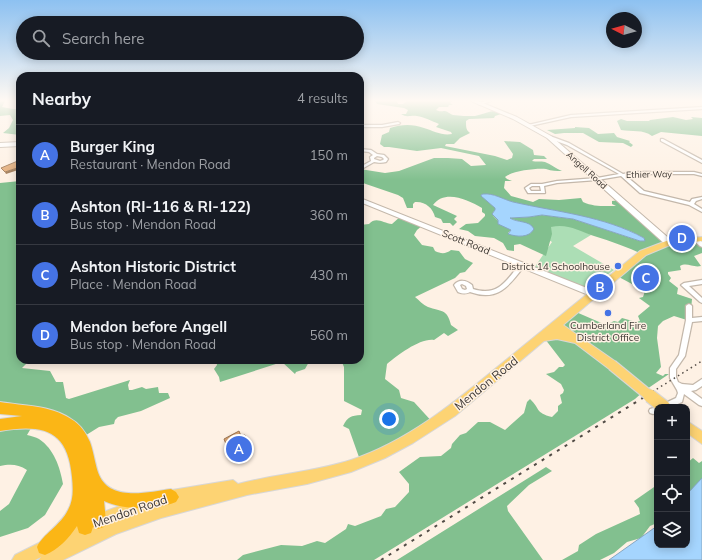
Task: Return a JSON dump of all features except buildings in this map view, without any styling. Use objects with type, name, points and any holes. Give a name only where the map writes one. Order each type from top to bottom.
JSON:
[{"type":"highway","points":[[0,408],[50,416],[69,425],[79,434],[84,444],[95,482],[100,490],[115,498],[134,501],[171,497]]},
{"type":"highway","points":[[0,425],[18,422],[37,423],[50,426],[61,432],[69,440],[76,455],[80,493],[91,529]]},
{"type":"highway","points":[[91,470],[91,529]]},
{"type":"highway","points":[[46,553],[56,538],[68,525],[76,510],[80,493]]},
{"type":"main road","name":"Angell Road","points":[[533,127],[549,137],[669,243]]},
{"type":"main road","points":[[0,145],[16,144]]},
{"type":"main road","name":"Scott Road","points":[[364,202],[594,294]]},
{"type":"main road","name":"Mendon Road","points":[[91,529],[248,488],[338,470],[368,459],[394,447],[445,417],[558,326],[643,253],[669,243],[699,239]]},
{"type":"main road","points":[[558,326],[612,365],[654,404]]},
{"type":"main road","points":[[540,339],[548,336],[557,336],[584,344]]},
{"type":"main road","points":[[690,428],[702,438]]},
{"type":"main road","name":"Mendon Road","points":[[20,560],[46,553],[136,507],[171,497],[233,487],[248,488]]},
{"type":"street","points":[[549,137],[568,144],[622,175],[643,192],[691,204],[702,211]]},
{"type":"street","points":[[662,140],[702,162]]},
{"type":"street","points":[[364,151],[383,156],[386,159],[383,162],[373,161],[364,167]]},
{"type":"street","points":[[373,161],[372,157],[376,155]]},
{"type":"street","points":[[696,158],[702,156]]},
{"type":"street","name":"Ethier Way","points":[[542,185],[622,175],[660,173],[702,175]]},
{"type":"street","points":[[691,204],[694,200],[702,198]]},
{"type":"street","points":[[699,239],[702,245]]},
{"type":"street","points":[[470,290],[484,295],[497,292],[522,265]]},
{"type":"street","points":[[702,282],[684,285],[702,301]]},
{"type":"street","points":[[689,306],[689,320],[682,356],[673,368],[673,378],[679,386],[702,403]]},
{"type":"street","points":[[689,320],[702,319]]},
{"type":"street","points":[[679,386],[694,388],[702,382]]},
{"type":"street","points":[[670,404],[679,400],[681,395],[679,386]]},
{"type":"green space","points":[[16,127],[16,135],[3,133],[9,128]]},
{"type":"green space","points":[[394,127],[420,127],[441,134],[452,134],[451,132],[436,127],[467,127],[470,133],[460,138],[454,144],[446,144],[445,146],[495,156],[507,160],[512,158],[513,154],[504,141],[520,142],[533,150],[534,155],[544,156],[547,159],[534,159],[532,161],[545,162],[562,171],[536,169],[524,170],[508,175],[505,177],[512,181],[505,181],[504,188],[511,196],[533,202],[539,199],[559,200],[581,198],[583,202],[587,204],[603,206],[616,206],[612,204],[612,201],[621,200],[668,243],[698,240],[702,244],[702,253],[694,256],[701,266],[683,265],[680,266],[681,270],[668,272],[671,278],[669,281],[678,288],[677,294],[692,299],[690,321],[674,316],[663,321],[658,326],[657,338],[661,367],[656,373],[663,376],[665,374],[669,374],[635,399],[374,560],[237,560],[243,555],[281,545],[302,546],[317,541],[325,543],[346,529],[348,524],[355,526],[381,516],[386,509],[395,507],[409,492],[409,484],[399,472],[420,457],[441,456],[451,448],[452,444],[460,435],[466,433],[478,422],[490,422],[505,430],[524,413],[527,402],[530,399],[540,412],[552,417],[558,411],[558,406],[562,403],[560,395],[564,390],[561,384],[546,374],[554,372],[559,367],[563,367],[565,365],[545,339],[576,312],[606,325],[614,321],[618,322],[622,318],[636,322],[640,321],[638,316],[650,306],[639,298],[643,297],[645,291],[617,276],[644,255],[631,249],[573,228],[557,226],[551,227],[552,234],[546,256],[520,244],[514,245],[514,251],[507,250],[503,243],[494,238],[475,236],[468,231],[459,229],[466,224],[478,223],[485,216],[482,212],[482,208],[464,199],[450,197],[444,198],[438,200],[433,205],[457,216],[454,219],[457,222],[453,226],[450,223],[443,223],[441,219],[435,217],[430,208],[425,204],[415,202],[413,204],[413,208],[407,208],[403,198],[398,195],[364,183],[364,170],[385,173],[399,171],[434,158],[462,159],[471,166],[486,165],[479,156],[441,148],[417,151],[384,147],[380,144],[382,135],[389,132],[390,128]],"holes":[[[481,195],[494,195],[529,206],[597,220],[644,238],[640,241],[573,219],[542,215],[509,218],[521,222],[531,233],[519,236],[508,233],[511,230],[500,223],[492,214],[495,208]]]},
{"type":"green space","points":[[620,127],[702,127],[702,136],[661,132],[652,136],[645,132],[621,130]]},
{"type":"green space","points":[[589,128],[598,134],[614,133],[617,137],[630,141],[629,142],[633,145],[631,147],[623,143],[599,142],[583,133],[555,134],[547,130]]},
{"type":"green space","points":[[16,181],[16,364],[26,364],[22,368],[50,371],[56,382],[63,382],[66,398],[69,399],[130,380],[128,385],[129,390],[142,387],[146,389],[158,387],[159,393],[168,393],[170,398],[141,411],[118,417],[114,424],[99,427],[83,437],[0,408],[0,183]]},
{"type":"green space","points":[[401,216],[423,225],[414,235],[422,245],[433,247],[435,251],[441,253],[451,250],[459,251],[465,259],[473,263],[465,272],[460,273],[455,278],[415,297],[426,306],[445,313],[448,316],[451,325],[458,330],[448,336],[444,333],[434,340],[428,340],[416,344],[387,364],[385,379],[399,390],[401,398],[414,402],[435,425],[360,460],[349,429],[343,426],[350,417],[361,415],[362,410],[344,401],[343,364],[364,364],[364,225],[369,224],[374,220],[392,224]]},
{"type":"green space","points":[[562,220],[591,235],[573,246],[614,270],[588,289],[534,268],[552,242],[539,234]]},
{"type":"green space","points":[[276,364],[220,382],[214,369],[217,365]]},
{"type":"green space","points":[[284,364],[308,364],[305,369],[296,372],[295,374]]},
{"type":"green space","points":[[34,423],[27,435],[39,439],[49,448],[56,459],[63,484],[45,515],[28,528],[0,537],[0,511],[9,504],[27,470],[14,465],[0,466],[0,425]]},
{"type":"green space","points":[[693,458],[699,463],[702,461],[702,488],[690,498],[690,476],[690,460]]},
{"type":"green space","points":[[546,467],[552,471],[529,485],[507,506],[508,511],[543,560],[397,560]]},
{"type":"green space","points":[[654,487],[654,524],[650,526],[641,538],[627,542],[614,553],[600,560],[562,560],[578,551],[579,545],[596,534],[640,514],[639,508],[634,501]]},
{"type":"water","points":[[483,194],[491,194],[513,202],[613,224],[644,238],[645,241],[640,241],[573,219],[542,215],[510,218],[530,224],[534,229],[526,235],[511,235],[508,234],[511,230],[498,224],[498,220],[492,214],[495,208],[481,196]]},
{"type":"water","points":[[702,478],[702,560],[609,560],[654,528],[654,548],[690,548],[690,491]]},
{"type":"railway","points":[[644,397],[702,361]]},
{"type":"railway","points":[[381,560],[646,396]]},
{"type":"place","name":"Mendon before Angell","points":[[682,238]]},
{"type":"place","name":"District 14 Schoolhouse","points":[[618,266]]},
{"type":"place","name":"Ashton Historic District","points":[[646,278]]},
{"type":"place","name":"Ashton (RI-116 & RI-122)","points":[[600,287]]},
{"type":"place","name":"Cumberland Fire District Office","points":[[608,313]]},
{"type":"place","name":"Burger King","points":[[239,449]]}]
